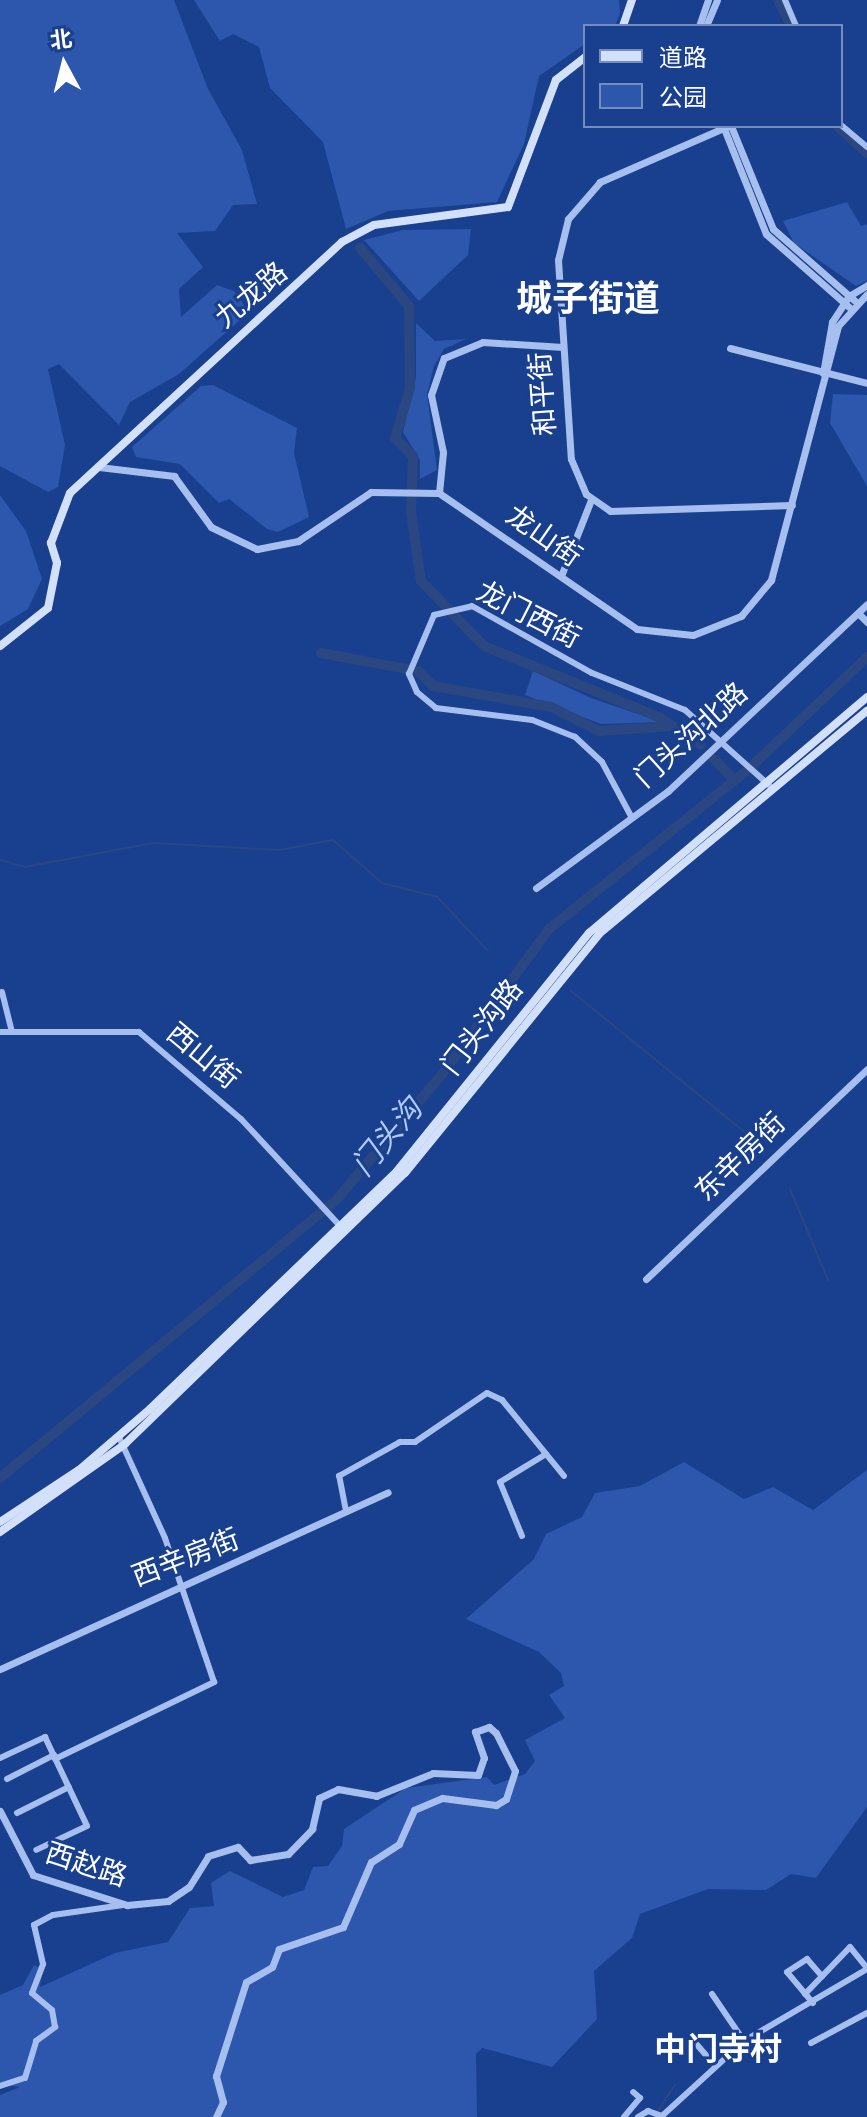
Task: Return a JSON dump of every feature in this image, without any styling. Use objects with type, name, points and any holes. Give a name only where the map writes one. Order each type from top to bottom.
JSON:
[{"type":"main road","points":[[624,24],[632,0]]},
{"type":"main road","name":"九龙路","points":[[0,646],[48,608],[58,516],[99,467],[342,242],[374,225],[508,207],[556,80],[583,59]]},
{"type":"main road","name":"门头沟路","points":[[0,1532],[122,1441],[342,1228],[405,1173],[567,967],[867,697]]},
{"type":"main road","name":"门头沟路","points":[[770,787],[867,711]]},
{"type":"main road","name":"门头沟路","points":[[0,1522],[122,1441]]},
{"type":"street","points":[[700,24],[708,0]]},
{"type":"street","points":[[707,24],[717,0]]},
{"type":"street","points":[[785,0],[795,24]]},
{"type":"street","points":[[843,127],[867,147]]},
{"type":"street","name":"和平街","points":[[591,500],[571,459],[559,247],[574,210],[614,173],[722,128]]},
{"type":"street","points":[[728,128],[766,234],[849,301]]},
{"type":"street","points":[[849,301],[867,285]]},
{"type":"street","points":[[849,301],[867,294]]},
{"type":"street","name":"龙山街","points":[[99,467],[174,476],[211,527],[257,549],[298,541],[371,492],[405,487],[439,493],[637,629],[664,636],[720,629],[756,604],[771,580],[823,373],[849,301]]},
{"type":"street","points":[[439,493],[443,452],[431,395],[444,358],[483,342],[563,347]]},
{"type":"street","points":[[730,348],[867,383]]},
{"type":"street","points":[[561,576],[591,500],[618,512],[792,505]]},
{"type":"street","name":"龙门西街","points":[[632,818],[602,762],[575,737],[532,720],[436,708],[417,692],[409,674],[418,649],[443,607],[455,604],[472,606],[592,673],[685,710],[725,739],[770,787]]},
{"type":"street","name":"门头沟北路","points":[[536,888],[632,818],[725,739],[867,604]]},
{"type":"street","points":[[858,613],[867,622]]},
{"type":"street","points":[[2,992],[12,1032]]},
{"type":"street","name":"西山街","points":[[0,1032],[139,1032],[241,1119],[342,1228]]},
{"type":"street","name":"东辛房街","points":[[646,1279],[867,1069]]},
{"type":"street","points":[[346,1511],[339,1476],[400,1442],[415,1442],[487,1393],[564,1476]]},
{"type":"street","points":[[7,1779],[214,1682],[182,1585],[122,1441]]},
{"type":"street","points":[[522,1536],[500,1482],[546,1454]]},
{"type":"street","name":"西辛房街","points":[[0,1669],[388,1492]]},
{"type":"street","name":"西赵路","points":[[0,1811],[33,1875],[127,1905],[168,1901],[189,1887],[208,1856],[228,1848],[250,1860],[288,1854],[312,1829],[319,1798],[338,1789],[376,1796],[433,1773],[478,1775],[484,1758],[474,1739],[482,1726],[496,1733],[515,1771],[506,1799],[496,1805],[442,1798],[414,1810],[399,1844],[371,1862],[343,1927],[279,1949],[272,1967],[246,1982],[216,2076],[223,2102],[216,2117]]},
{"type":"street","points":[[0,1758],[45,1737],[87,1826],[36,1850]]},
{"type":"street","points":[[17,1813],[69,1787]]},
{"type":"street","points":[[0,2086],[25,2078],[36,2041],[55,2027],[52,2010],[32,1993],[43,1964],[34,1925],[53,1915],[127,1905]]},
{"type":"street","points":[[638,2117],[656,2113],[744,2041],[813,2003],[867,1968],[850,1947],[805,1994]]},
{"type":"street","points":[[813,2003],[787,1972],[807,1959],[822,1976]]},
{"type":"street","points":[[712,1994],[744,2041]]},
{"type":"street","points":[[811,2043],[867,2013]]},
{"type":"street","points":[[692,2039],[715,2065]]},
{"type":"street","points":[[624,2117],[640,2098],[633,2092]]},
{"type":"green space","points":[[0,0],[174,0],[208,89],[242,150],[257,204],[233,205],[215,231],[177,233],[203,267],[179,289],[181,317],[217,285],[234,291],[249,312],[179,374],[130,402],[119,425],[59,364],[48,369],[65,445],[58,487],[48,492],[0,466]]},
{"type":"green space","points":[[194,0],[619,0],[620,13],[616,24],[583,24],[583,45],[539,76],[524,144],[497,202],[388,211],[346,229],[323,142],[270,88],[259,47],[233,34],[220,41]]},
{"type":"green space","points":[[847,202],[861,226],[867,224],[867,281],[856,286],[794,243],[783,221]]},
{"type":"green space","points":[[471,229],[468,255],[419,301],[364,240],[403,230]]},
{"type":"green space","points":[[416,323],[435,341],[466,339],[444,349],[434,366],[427,394],[437,470],[420,479],[420,460],[403,432],[416,378]]},
{"type":"green space","points":[[213,385],[297,428],[294,453],[309,517],[278,532],[267,529],[229,499],[219,503],[180,464],[136,457],[132,447],[201,386]]},
{"type":"green space","points":[[833,394],[867,395],[867,486],[830,423]]},
{"type":"green space","points":[[0,495],[26,531],[42,579],[28,609],[0,626]]},
{"type":"green space","points":[[533,671],[591,698],[661,722],[601,724],[525,695]]},
{"type":"green space","points":[[684,1462],[744,1499],[773,1487],[813,1510],[867,1470],[867,1807],[816,1878],[791,1874],[766,1890],[708,1889],[640,1914],[632,1938],[594,1971],[597,2019],[552,2067],[482,2048],[476,2054],[477,2117],[0,2117],[0,2095],[20,2087],[0,2084],[0,1995],[23,1985],[34,1965],[43,1969],[40,1987],[115,1953],[168,1942],[190,1908],[214,1906],[211,1883],[230,1871],[283,1897],[304,1890],[313,1867],[328,1866],[342,1846],[344,1829],[406,1788],[487,1777],[494,1785],[525,1774],[535,1761],[525,1740],[565,1718],[549,1695],[564,1686],[561,1673],[539,1652],[466,1619],[534,1559],[546,1534],[582,1517],[595,1493],[640,1486]]},
{"type":"waterway","points":[[778,0],[790,24]]},
{"type":"waterway","points":[[839,128],[867,153]]},
{"type":"waterway","points":[[360,248],[409,306],[410,388],[395,438],[413,456],[411,512],[421,581],[484,646],[659,717],[701,745]]},
{"type":"waterway","points":[[321,653],[418,671],[433,686],[551,707],[599,731],[673,726]]},
{"type":"waterway","name":"门头沟","points":[[754,764],[867,657]]},
{"type":"waterway","points":[[714,759],[734,780]]},
{"type":"waterway","name":"门头沟","points":[[0,1478],[337,1199],[443,1073],[549,929],[746,771]]},
{"type":"waterway","points":[[0,860],[24,867],[154,843],[279,850],[333,840],[382,883],[437,897],[488,951]]},
{"type":"waterway","points":[[571,991],[759,1144]]},
{"type":"waterway","points":[[790,1189],[828,1280]]},
{"type":"waterway","points":[[654,2117],[675,2085]]},
{"type":"district","name":"城子街道","points":[[588,301]]},
{"type":"district","name":"中门寺村","points":[[718,2050]]}]
